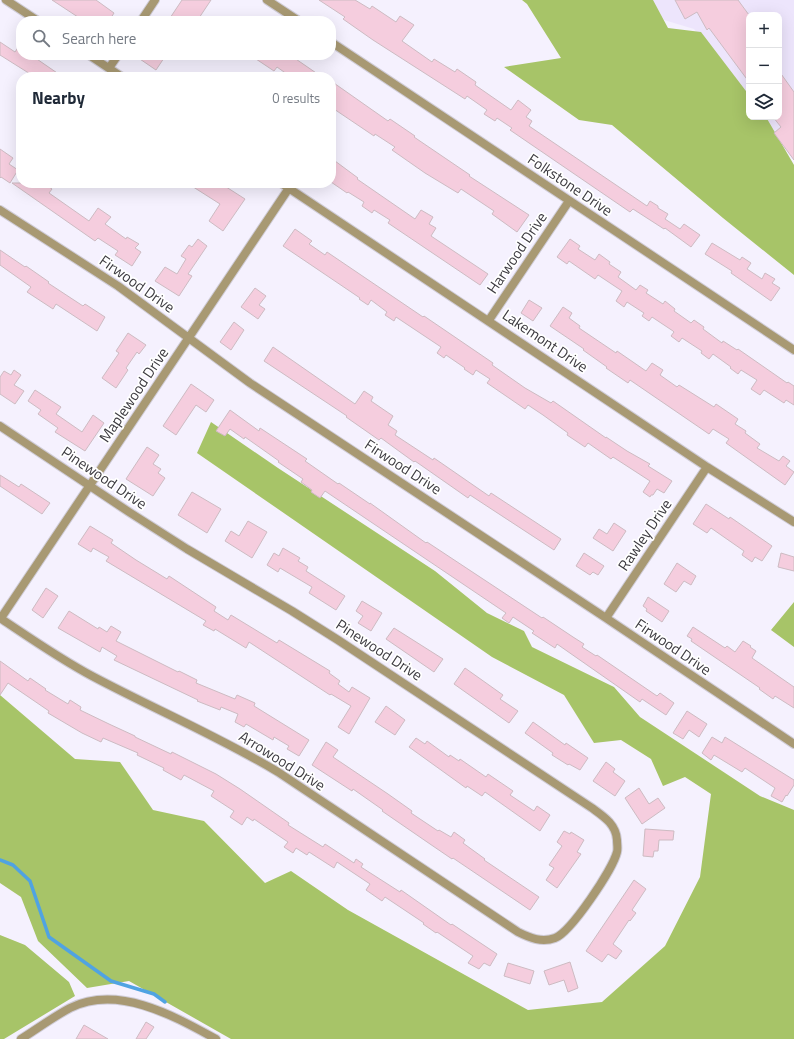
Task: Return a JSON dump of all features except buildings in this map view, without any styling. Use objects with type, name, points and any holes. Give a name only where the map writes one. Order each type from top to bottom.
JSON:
[{"type":"street","points":[[6,0],[30,16]]},
{"type":"street","points":[[144,16],[155,0]]},
{"type":"street","points":[[268,0],[292,16]]},
{"type":"street","name":"Folkstone Drive","points":[[336,45],[794,350]]},
{"type":"street","points":[[97,60],[115,72]]},
{"type":"street","points":[[109,68],[115,60]]},
{"type":"street","name":"Maplewood Drive","points":[[1,618],[189,337],[283,188]]},
{"type":"street","name":"Lakemont Drive","points":[[290,188],[707,467],[794,522]]},
{"type":"street","name":"Harwood Drive","points":[[489,320],[569,201]]},
{"type":"street","name":"Firwood Drive","points":[[0,210],[118,286],[250,383],[794,744]]},
{"type":"street","name":"Pinewood Drive","points":[[0,426],[187,549],[338,640],[606,818],[613,828],[617,838],[617,851],[612,864],[573,924],[556,938],[542,940]]},
{"type":"street","name":"Rawley Drive","points":[[606,618],[707,467]]},
{"type":"street","name":"Arrowood Drive","points":[[1,618],[68,663],[245,753],[278,772],[518,932],[531,939],[542,940]]},
{"type":"street","points":[[21,1039],[70,1008],[90,1001],[108,999],[130,1002],[154,1009],[216,1039]]},
{"type":"shaded area","points":[[652,0],[794,0],[794,160],[763,120],[782,120],[782,12],[746,12],[746,97],[694,29],[664,20]]},
{"type":"green space","points":[[522,0],[653,0],[668,28],[701,32],[746,91],[746,120],[768,120],[794,165],[794,275],[612,125],[579,120],[504,67],[561,58],[527,4]]},
{"type":"green space","points":[[211,422],[435,571],[487,613],[524,631],[532,647],[614,687],[640,717],[760,796],[794,810],[794,1039],[231,1039],[129,981],[87,988],[38,941],[21,897],[0,883],[0,695],[75,759],[120,762],[153,810],[204,821],[265,883],[291,871],[348,910],[528,1010],[602,1002],[665,946],[700,877],[711,794],[685,777],[663,786],[651,759],[621,740],[594,743],[564,695],[492,657],[197,453]]},
{"type":"green space","points":[[794,602],[794,647],[771,630]]},
{"type":"green space","points":[[0,935],[25,945],[69,982],[75,996],[4,1039],[0,1039]]},
{"type":"waterway","points":[[0,860],[13,865],[30,881],[49,937],[111,981],[154,994],[165,1002]]}]
